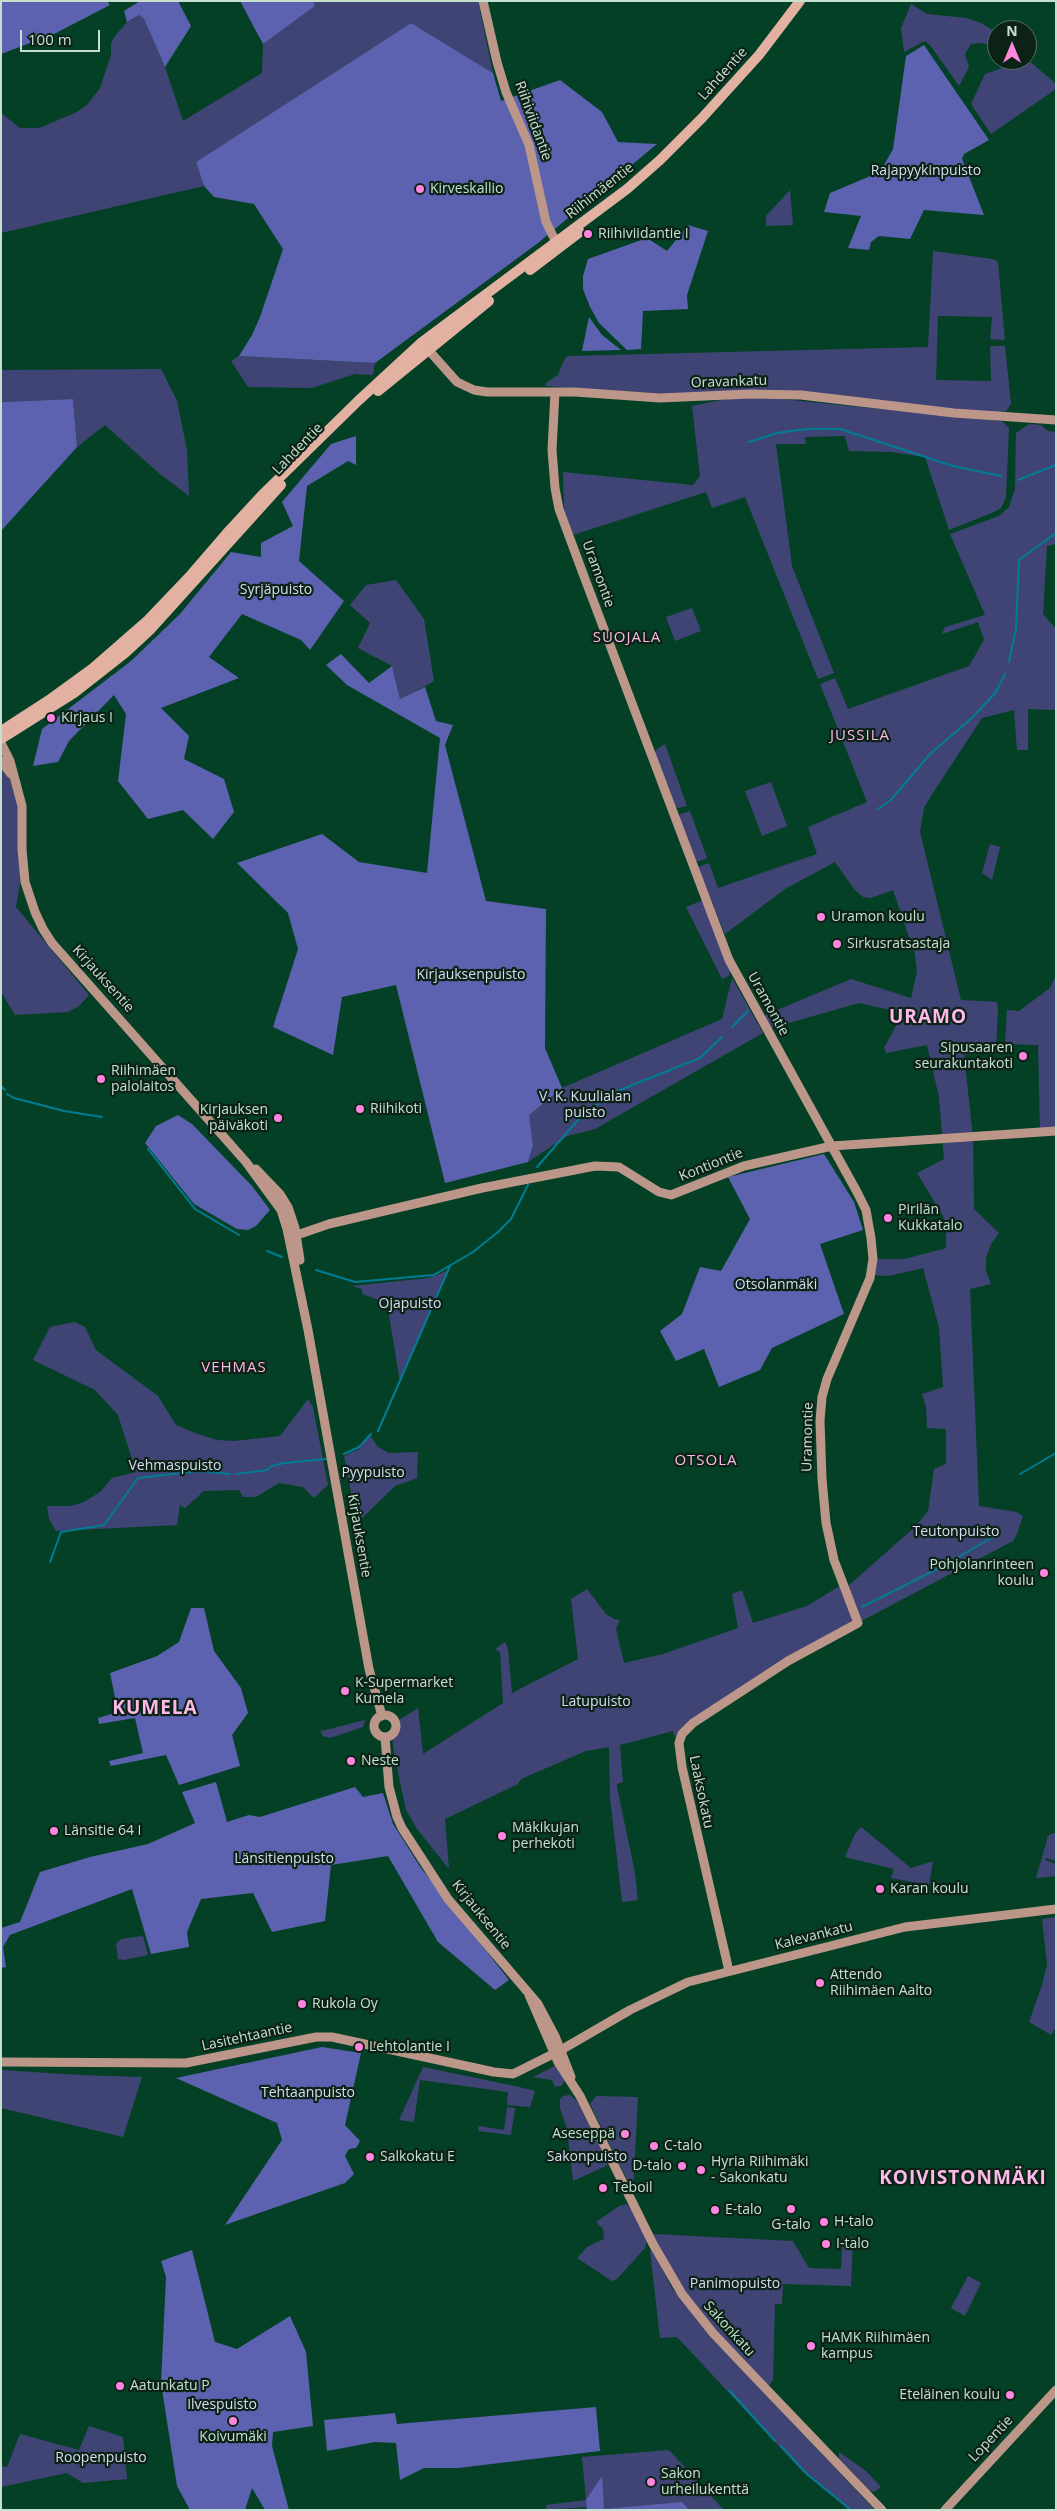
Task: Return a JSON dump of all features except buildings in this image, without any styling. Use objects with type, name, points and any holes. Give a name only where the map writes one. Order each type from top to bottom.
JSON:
[{"type":"main road","name":"Lahdentie","points":[[660,160],[702,118],[759,54],[800,1]]},
{"type":"main road","name":"Riihimäentie","points":[[557,246],[660,160]]},
{"type":"main road","name":"Lahdentie","points":[[1,731],[49,700],[93,668],[148,620],[264,493],[372,388],[557,246]]},
{"type":"main road","name":"Lahdentie","points":[[1,739],[74,693],[125,654],[151,629],[307,457],[425,346]]},
{"type":"street","name":"Riihiviidantie","points":[[483,1],[506,92],[529,145],[546,222],[557,246]]},
{"type":"street","name":"Oravankatu","points":[[425,346],[457,382],[474,390],[660,398],[750,394],[800,395],[954,413],[1056,420]]},
{"type":"street","name":"Uramontie","points":[[555,392],[552,450],[559,509],[729,960],[866,1210],[873,1259],[865,1295],[827,1379],[822,1397],[820,1422],[826,1523],[834,1560],[858,1623]]},
{"type":"street","name":"Kirjauksentie","points":[[1,743],[22,806],[22,849],[25,882],[35,912],[44,929],[58,950],[246,1162],[281,1210],[287,1229],[308,1330],[369,1669],[382,1716]]},
{"type":"street","name":"Kirjauksentie","points":[[1,761],[14,778]]},
{"type":"street","name":"Kontiontie","points":[[296,1232],[482,1188],[595,1166],[619,1167],[659,1192],[671,1195],[744,1166],[832,1146],[1056,1132]]},
{"type":"street","name":"Kirjauksentie","points":[[246,1162],[259,1171],[280,1194],[296,1232],[308,1330]]},
{"type":"street","name":"Laaksokatu","points":[[729,1971],[679,1753],[680,1738],[693,1723],[780,1666],[858,1623]]},
{"type":"street","points":[[382,1716],[391,1717],[396,1726],[394,1732],[385,1737],[376,1733],[374,1726],[376,1720],[382,1716]]},
{"type":"street","name":"Kirjauksentie","points":[[385,1737],[389,1787],[402,1828],[448,1899],[529,1994],[557,2049]]},
{"type":"street","name":"Kalevankatu","points":[[557,2049],[677,1986],[729,1971],[905,1927],[1056,1909]]},
{"type":"street","name":"Lasitehtaantie","points":[[1,2062],[186,2063],[316,2037],[332,2037],[494,2072],[513,2068],[557,2049]]},
{"type":"street","name":"Sakonkatu","points":[[557,2049],[653,2244],[686,2300],[747,2369],[882,2510]]},
{"type":"street","name":"Lopentie","points":[[946,2509],[1056,2390]]},
{"type":"green space","points":[[1,1],[107,1],[110,5],[54,34],[1,54]]},
{"type":"green space","points":[[140,1],[178,1],[191,26],[165,67],[144,19],[139,15],[127,22],[124,11]]},
{"type":"green space","points":[[240,1],[313,1],[315,6],[263,44]]},
{"type":"green space","points":[[313,1],[478,1],[493,73],[411,23],[196,162],[204,186],[1,233],[1,113],[20,128],[39,128],[75,113],[87,105],[100,88],[111,55],[111,43],[115,36],[127,22],[139,15],[144,19],[165,67],[183,121],[262,73],[263,44],[315,6]]},
{"type":"green space","points":[[911,4],[927,14],[967,18],[981,23],[987,27],[987,44],[971,44],[965,54],[969,67],[959,86],[930,45],[925,41],[904,52],[901,28]]},
{"type":"green space","points":[[411,23],[493,73],[501,101],[560,80],[602,112],[618,142],[657,144],[538,243],[375,363],[239,356],[260,317],[283,249],[254,204],[214,197],[204,186],[196,162]]},
{"type":"green space","name":"Rajapyykinpuisto","points":[[924,45],[989,140],[964,154],[962,159],[984,215],[924,210],[910,239],[879,236],[871,242],[869,250],[848,248],[861,216],[824,212],[830,193],[880,172],[893,149],[906,56]]},
{"type":"green space","points":[[1037,68],[1056,84],[1056,89],[991,134],[971,104],[985,74],[996,70],[1037,70]]},
{"type":"green space","points":[[790,190],[793,225],[766,226],[766,216]]},
{"type":"green space","points":[[688,225],[708,231],[687,295],[688,309],[643,311],[641,349],[627,350],[599,323],[590,307],[583,289],[583,276],[588,259],[647,238],[667,251]]},
{"type":"green space","points":[[933,251],[993,259],[998,262],[1005,340],[990,339],[992,317],[938,316],[936,380],[991,381],[990,346],[1005,346],[1011,404],[1006,411],[996,413],[961,410],[849,397],[666,394],[545,386],[546,383],[558,375],[567,356],[928,347]]},
{"type":"green space","points":[[589,317],[602,335],[621,350],[582,351]]},
{"type":"green space","points":[[239,356],[375,363],[373,375],[355,374],[312,388],[248,387],[231,361]]},
{"type":"green space","points":[[161,369],[177,401],[187,450],[189,496],[160,474],[105,425],[77,447],[73,399],[1,402],[1,370]]},
{"type":"green space","points":[[73,399],[77,447],[1,531],[1,402]]},
{"type":"green space","points":[[726,399],[781,399],[1002,421],[1009,428],[1006,497],[1001,508],[949,530],[925,457],[891,452],[849,451],[845,436],[805,437],[806,444],[776,444],[792,566],[834,673],[818,679],[745,497],[712,508],[706,492],[573,535],[564,510],[563,472],[693,485],[700,476],[692,406]]},
{"type":"green space","points":[[1029,424],[1041,425],[1048,431],[1056,432],[1056,544],[1047,546],[1043,614],[1056,629],[1056,710],[1028,709],[1028,750],[1017,750],[1014,710],[982,718],[924,808],[920,832],[961,1000],[997,1002],[998,1008],[996,1051],[964,1055],[973,1137],[974,1209],[999,1233],[991,1244],[986,1258],[986,1271],[991,1284],[970,1289],[979,1506],[1017,1512],[1023,1516],[1017,1534],[1013,1541],[812,1647],[693,1723],[679,1748],[673,1731],[620,1745],[623,1782],[617,1784],[617,1787],[635,1873],[638,1900],[622,1902],[610,1798],[609,1747],[586,1751],[521,1779],[518,1784],[445,1819],[449,1869],[417,1829],[406,1810],[394,1753],[391,1728],[394,1723],[418,1708],[423,1754],[503,1703],[500,1652],[495,1649],[505,1642],[508,1649],[512,1693],[578,1659],[571,1599],[587,1589],[606,1614],[620,1620],[616,1629],[624,1663],[663,1654],[738,1628],[732,1594],[742,1590],[753,1623],[807,1606],[838,1587],[849,1585],[915,1527],[928,1511],[934,1469],[946,1464],[946,1429],[927,1428],[926,1407],[922,1394],[943,1387],[939,1327],[923,1268],[889,1276],[871,1275],[873,1259],[905,1259],[946,1248],[946,1228],[943,1216],[917,1173],[944,1159],[939,1097],[927,1045],[886,1053],[884,1048],[903,1013],[859,1003],[771,1028],[763,1016],[851,979],[911,998],[917,972],[915,954],[893,890],[871,898],[863,897],[854,889],[835,862],[785,889],[725,934],[698,867],[709,863],[718,888],[817,854],[808,827],[867,802],[820,684],[835,678],[848,709],[969,666],[984,640],[978,622],[942,634],[945,627],[985,615],[950,534],[999,516],[1009,507],[1015,489],[1016,433]]},
{"type":"green space","name":"Syrjäpuisto","points":[[356,436],[356,465],[348,461],[307,486],[299,561],[344,601],[310,650],[301,640],[242,614],[209,657],[239,678],[161,708],[189,736],[184,759],[224,779],[234,812],[213,839],[183,810],[148,819],[118,781],[126,714],[114,695],[69,741],[58,762],[33,766],[42,729],[131,661],[180,614],[231,552],[261,557],[261,543],[293,526],[282,502],[331,444]]},
{"type":"green space","points":[[396,580],[424,619],[434,681],[400,700],[392,666],[358,648],[370,623],[350,605],[366,585]]},
{"type":"green space","points":[[692,608],[701,631],[675,641],[666,617]]},
{"type":"green space","name":"Kirjauksenpuisto","points":[[341,654],[369,683],[392,666],[400,699],[425,687],[436,721],[453,725],[445,745],[486,901],[546,909],[545,1048],[562,1088],[529,1115],[533,1146],[528,1162],[445,1183],[396,985],[342,997],[333,1055],[273,1027],[298,949],[288,913],[237,863],[322,834],[359,862],[427,873],[440,738],[347,685],[326,665]]},
{"type":"green space","points":[[665,744],[687,806],[675,807],[654,754],[657,749]]},
{"type":"green space","points":[[1,767],[11,781],[19,808],[20,882],[16,907],[89,995],[79,1006],[68,1012],[15,1015],[1,992]]},
{"type":"green space","points":[[771,782],[787,826],[762,836],[745,791]]},
{"type":"green space","points":[[690,811],[707,858],[700,861],[696,861],[679,817],[680,814]]},
{"type":"green space","points":[[990,844],[1000,847],[992,880],[982,873]]},
{"type":"green space","points":[[701,901],[704,903],[730,971],[729,976],[722,979],[686,907]]},
{"type":"green space","points":[[1056,975],[1056,1128],[1040,1129],[1038,1045],[1005,1044],[1007,1010],[1019,1011],[1050,988]]},
{"type":"green space","name":"V. K. Kuulialan puisto","points":[[732,978],[763,1033],[595,1129],[567,1136],[528,1162],[533,1146],[528,1115],[562,1088],[722,1019]]},
{"type":"green space","points":[[178,1115],[192,1124],[252,1186],[270,1210],[256,1226],[248,1230],[237,1229],[194,1204],[145,1143],[156,1126]]},
{"type":"green space","name":"Otsolanmäki","points":[[824,1154],[854,1202],[863,1230],[820,1244],[844,1314],[772,1348],[760,1370],[719,1387],[704,1349],[676,1361],[660,1331],[682,1314],[700,1267],[721,1271],[750,1219],[728,1177]]},
{"type":"green space","name":"Ojapuisto","points":[[449,1270],[400,1382],[387,1303],[362,1294],[362,1289],[351,1286],[429,1278]]},
{"type":"green space","name":"Vehmaspuisto","points":[[75,1322],[85,1327],[96,1350],[158,1396],[176,1425],[195,1433],[217,1440],[234,1441],[280,1436],[308,1399],[313,1407],[328,1485],[314,1498],[303,1487],[279,1483],[256,1497],[243,1497],[239,1490],[204,1491],[185,1508],[180,1505],[177,1525],[56,1531],[49,1519],[47,1506],[71,1506],[84,1502],[100,1492],[112,1478],[136,1472],[118,1415],[95,1390],[33,1360],[50,1327]]},
{"type":"green space","name":"Pyypuisto","points":[[369,1434],[378,1447],[389,1453],[418,1452],[417,1478],[395,1486],[357,1523],[344,1456],[359,1449]]},
{"type":"green space","points":[[191,1608],[204,1608],[214,1651],[241,1688],[248,1713],[232,1735],[240,1766],[179,1785],[166,1755],[111,1766],[109,1761],[143,1753],[135,1718],[99,1724],[98,1718],[118,1712],[110,1673],[157,1656],[179,1642]]},
{"type":"green space","points":[[365,1720],[363,1727],[330,1738],[323,1736],[320,1730],[322,1731]]},
{"type":"green space","name":"Länsitienpuisto","points":[[216,1782],[227,1822],[249,1815],[260,1817],[355,1787],[363,1797],[383,1793],[393,1824],[421,1868],[509,1980],[495,1990],[438,1942],[388,1856],[331,1865],[325,1921],[272,1932],[253,1893],[201,1899],[187,1932],[189,1947],[151,1954],[132,1889],[10,1935],[3,1947],[6,1967],[1,1968],[1,1928],[20,1922],[40,1872],[90,1857],[148,1844],[195,1823],[182,1792]]},
{"type":"green space","points":[[861,1827],[911,1868],[933,1861],[929,1885],[891,1878],[894,1869],[845,1857],[855,1834]]},
{"type":"green space","points":[[1056,1833],[1056,1861],[1046,1858],[1045,1860],[1056,1864],[1056,1876],[1036,1878],[1048,1836]]},
{"type":"green space","points":[[1056,1917],[1056,2027],[1051,2035],[1029,2022],[1047,1964],[1042,1919]]},
{"type":"green space","points":[[143,1936],[148,1955],[124,1960],[118,1959],[116,1944],[121,1939]]},
{"type":"green space","name":"Tehtaanpuisto","points":[[322,2047],[361,2053],[345,2125],[360,2141],[356,2148],[349,2149],[345,2156],[354,2174],[345,2183],[225,2225],[282,2140],[277,2123],[176,2078]]},
{"type":"green space","points":[[557,2065],[566,2079],[561,2086],[555,2087],[552,2080],[533,2077]]},
{"type":"green space","points":[[423,2067],[535,2091],[530,2107],[507,2105],[508,2092],[420,2080],[414,2122],[399,2120]]},
{"type":"green space","points":[[1,2070],[142,2077],[123,2137],[1,2108]]},
{"type":"green space","name":"Sakonpuisto","points":[[570,2095],[577,2101],[608,2162],[606,2166],[573,2181],[567,2129],[560,2108],[560,2099],[563,2096]]},
{"type":"green space","points":[[596,2096],[638,2097],[633,2192],[590,2104]]},
{"type":"green space","points":[[507,2107],[515,2108],[511,2135],[478,2131],[479,2126],[504,2130]]},
{"type":"green space","points":[[626,2204],[631,2208],[647,2241],[645,2248],[616,2280],[612,2281],[577,2258],[587,2247],[604,2239],[603,2229],[596,2222],[619,2206]]},
{"type":"green space","name":"Panimopuisto","points":[[653,2234],[793,2241],[809,2268],[841,2269],[843,2237],[853,2237],[851,2286],[783,2284],[782,2304],[775,2304],[773,2380],[768,2387],[695,2307],[666,2261]]},
{"type":"green space","name":"Ilvespuisto","points":[[192,2250],[215,2342],[237,2349],[290,2316],[306,2352],[313,2426],[273,2432],[272,2446],[289,2510],[265,2510],[252,2488],[245,2510],[190,2510],[177,2486],[161,2383],[166,2277],[161,2261]]},
{"type":"green space","points":[[652,2250],[672,2288],[711,2337],[875,2510],[849,2510],[802,2471],[677,2337],[660,2338],[650,2251]]},
{"type":"green space","points":[[968,2276],[981,2283],[965,2316],[951,2308]]},
{"type":"green space","points":[[596,2407],[600,2451],[458,2468],[424,2468],[400,2480],[396,2443],[375,2442],[327,2451],[324,2420],[395,2413],[397,2424]]},
{"type":"green space","name":"Roopenpuisto","points":[[89,2426],[123,2437],[127,2479],[83,2483],[67,2473],[1,2487],[1,2466],[7,2467],[20,2434],[79,2450]]},
{"type":"green space","name":"Sakon urheilukenttä","points":[[669,2450],[724,2510],[587,2510],[586,2507],[547,2510],[546,2505],[586,2500],[582,2457]]},
{"type":"green space","points":[[839,2452],[866,2471],[881,2487],[874,2492],[869,2490],[839,2458]]},
{"type":"green space","points":[[602,2476],[604,2509],[682,2502],[689,2510],[587,2510],[586,2500]]},
{"type":"waterway","points":[[749,442],[777,433],[807,429],[840,429],[953,466],[1001,476]]},
{"type":"waterway","points":[[1018,480],[1056,465]]},
{"type":"waterway","points":[[1009,662],[1016,629],[1019,560],[1056,533]]},
{"type":"waterway","points":[[878,809],[890,801],[930,754],[973,717],[996,692],[1005,674]]},
{"type":"waterway","points":[[732,1027],[748,1011]]},
{"type":"waterway","points":[[537,1167],[578,1120],[610,1094],[700,1058],[722,1037]]},
{"type":"waterway","points":[[1,1086],[5,1090]]},
{"type":"waterway","points":[[7,1094],[14,1098],[64,1111],[102,1117]]},
{"type":"waterway","points":[[148,1149],[195,1209],[239,1235]]},
{"type":"waterway","points":[[316,1270],[355,1282],[434,1275],[473,1252],[498,1232],[511,1219],[528,1185]]},
{"type":"waterway","points":[[267,1251],[282,1257]]},
{"type":"waterway","points":[[378,1431],[450,1266]]},
{"type":"waterway","points":[[344,1454],[359,1447],[371,1434]]},
{"type":"waterway","points":[[1020,1474],[1056,1453]]},
{"type":"waterway","points":[[236,1474],[267,1470],[272,1466],[284,1463],[326,1459]]},
{"type":"waterway","points":[[50,1562],[61,1532],[104,1525],[138,1478],[199,1471],[230,1474]]},
{"type":"waterway","points":[[862,1607],[943,1566],[993,1537]]},
{"type":"waterway","points":[[729,2390],[775,2441]]},
{"type":"waterway","points":[[781,2446],[808,2475],[851,2510]]},
{"type":"place","name":"Kirveskallio","points":[[420,189]]},
{"type":"place","name":"Riihiviidantie I","points":[[588,234]]},
{"type":"place","name":"Kirjaus I","points":[[51,718]]},
{"type":"place","name":"Uramon koulu","points":[[821,917]]},
{"type":"place","name":"Sirkusratsastaja","points":[[837,944]]},
{"type":"place","name":"Sipusaaren seurakuntakoti","points":[[1023,1056]]},
{"type":"place","name":"Riihimäen palolaitos","points":[[101,1079]]},
{"type":"place","name":"Riihikoti","points":[[360,1109]]},
{"type":"place","name":"Kirjauksen päiväkoti","points":[[278,1118]]},
{"type":"place","name":"Pirilän Kukkatalo","points":[[888,1218]]},
{"type":"place","name":"Pohjolanrinteen koulu","points":[[1044,1573]]},
{"type":"place","name":"K-Supermarket Kumela","points":[[345,1691]]},
{"type":"place","name":"Neste","points":[[351,1761]]},
{"type":"place","name":"Länsitie 64 I","points":[[54,1831]]},
{"type":"place","name":"Mäkikujan perhekoti","points":[[502,1836]]},
{"type":"place","name":"Karan koulu","points":[[880,1889]]},
{"type":"place","name":"Attendo Riihimäen Aalto","points":[[820,1983]]},
{"type":"place","name":"Rukola Oy","points":[[302,2004]]},
{"type":"place","name":"Lehtolantie I","points":[[359,2047]]},
{"type":"place","name":"Aseseppä","points":[[625,2134]]},
{"type":"place","name":"C-talo","points":[[654,2146]]},
{"type":"place","name":"Salkokatu E","points":[[370,2157]]},
{"type":"place","name":"D-talo","points":[[682,2166]]},
{"type":"place","name":"Hyria Riihimäki - Sakonkatu","points":[[701,2170]]},
{"type":"place","name":"Teboil","points":[[603,2188]]},
{"type":"place","name":"G-talo","points":[[791,2209]]},
{"type":"place","name":"E-talo","points":[[715,2210]]},
{"type":"place","name":"H-talo","points":[[824,2222]]},
{"type":"place","name":"I-talo","points":[[826,2244]]},
{"type":"place","name":"HAMK Riihimäen kampus","points":[[811,2346]]},
{"type":"place","name":"Aatunkatu P","points":[[120,2386]]},
{"type":"place","name":"Eteläinen koulu","points":[[1010,2395]]},
{"type":"place","name":"Koivumäki","points":[[233,2421]]},
{"type":"place","name":"Sakon urheilukenttä","points":[[651,2482]]},
{"type":"district","name":"SUOJALA","points":[[627,638]]},
{"type":"district","name":"JUSSILA","points":[[860,736]]},
{"type":"district","name":"URAMO","points":[[928,1018]]},
{"type":"district","name":"VEHMAS","points":[[234,1368]]},
{"type":"district","name":"OTSOLA","points":[[706,1461]]},
{"type":"district","name":"KUMELA","points":[[155,1709]]},
{"type":"district","name":"KOIVISTONMÄKI","points":[[963,2179]]},
{"type":"park label","name":"Teutonpuisto","points":[[956,1532]]},
{"type":"park label","name":"Latupuisto","points":[[596,1702]]}]
